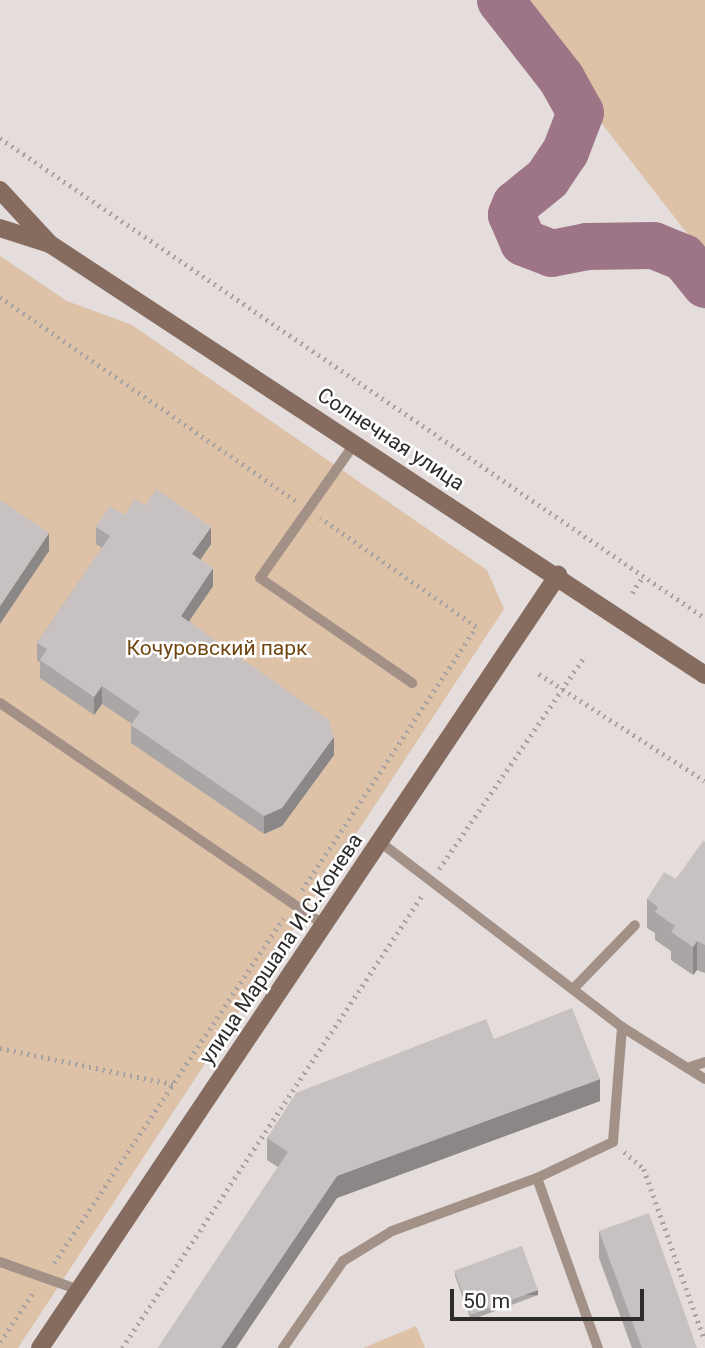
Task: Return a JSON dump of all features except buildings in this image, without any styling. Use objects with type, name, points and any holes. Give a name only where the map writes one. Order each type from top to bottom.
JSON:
[{"type":"main road","name":"Солнечная улица","points":[[0,190],[50,244],[558,575],[705,675]]},
{"type":"main road","name":"Солнечная улица","points":[[0,229],[50,244]]},
{"type":"main road","name":"улица Маршала И.С.Конева","points":[[40,1348],[558,575]]},
{"type":"lane","points":[[355,443],[260,578],[412,683]]},
{"type":"lane","points":[[0,703],[291,905],[324,925]]},
{"type":"lane","points":[[380,842],[575,987],[622,1027],[705,1079]]},
{"type":"lane","points":[[575,987],[635,925]]},
{"type":"lane","points":[[283,1348],[343,1261],[392,1231],[537,1178],[613,1142],[622,1027]]},
{"type":"lane","points":[[690,1068],[705,1062]]},
{"type":"lane","points":[[537,1178],[598,1348]]},
{"type":"lane","points":[[0,1262],[45,1275],[79,1290]]},
{"type":"path","points":[[0,138],[705,618]]},
{"type":"path","points":[[0,297],[476,627],[0,1342]]},
{"type":"path","points":[[632,593],[643,576]]},
{"type":"path","points":[[122,1348],[431,881],[584,657]]},
{"type":"path","points":[[538,674],[705,781]]},
{"type":"path","points":[[0,1048],[173,1084]]},
{"type":"path","points":[[613,1142],[644,1169],[705,1341]]},
{"type":"green space","points":[[506,0],[705,0],[705,255],[703,254]]},
{"type":"green space","name":"Кочуровский парк","points":[[0,256],[67,301],[132,325],[487,570],[504,609],[18,1348],[0,1348]]},
{"type":"green space","points":[[416,1326],[425,1348],[363,1348]]},
{"type":"waterway","points":[[500,0],[561,78],[580,112],[565,151],[547,178],[515,204],[511,214],[523,242],[551,253],[586,246],[653,245],[683,257],[705,284]]}]
